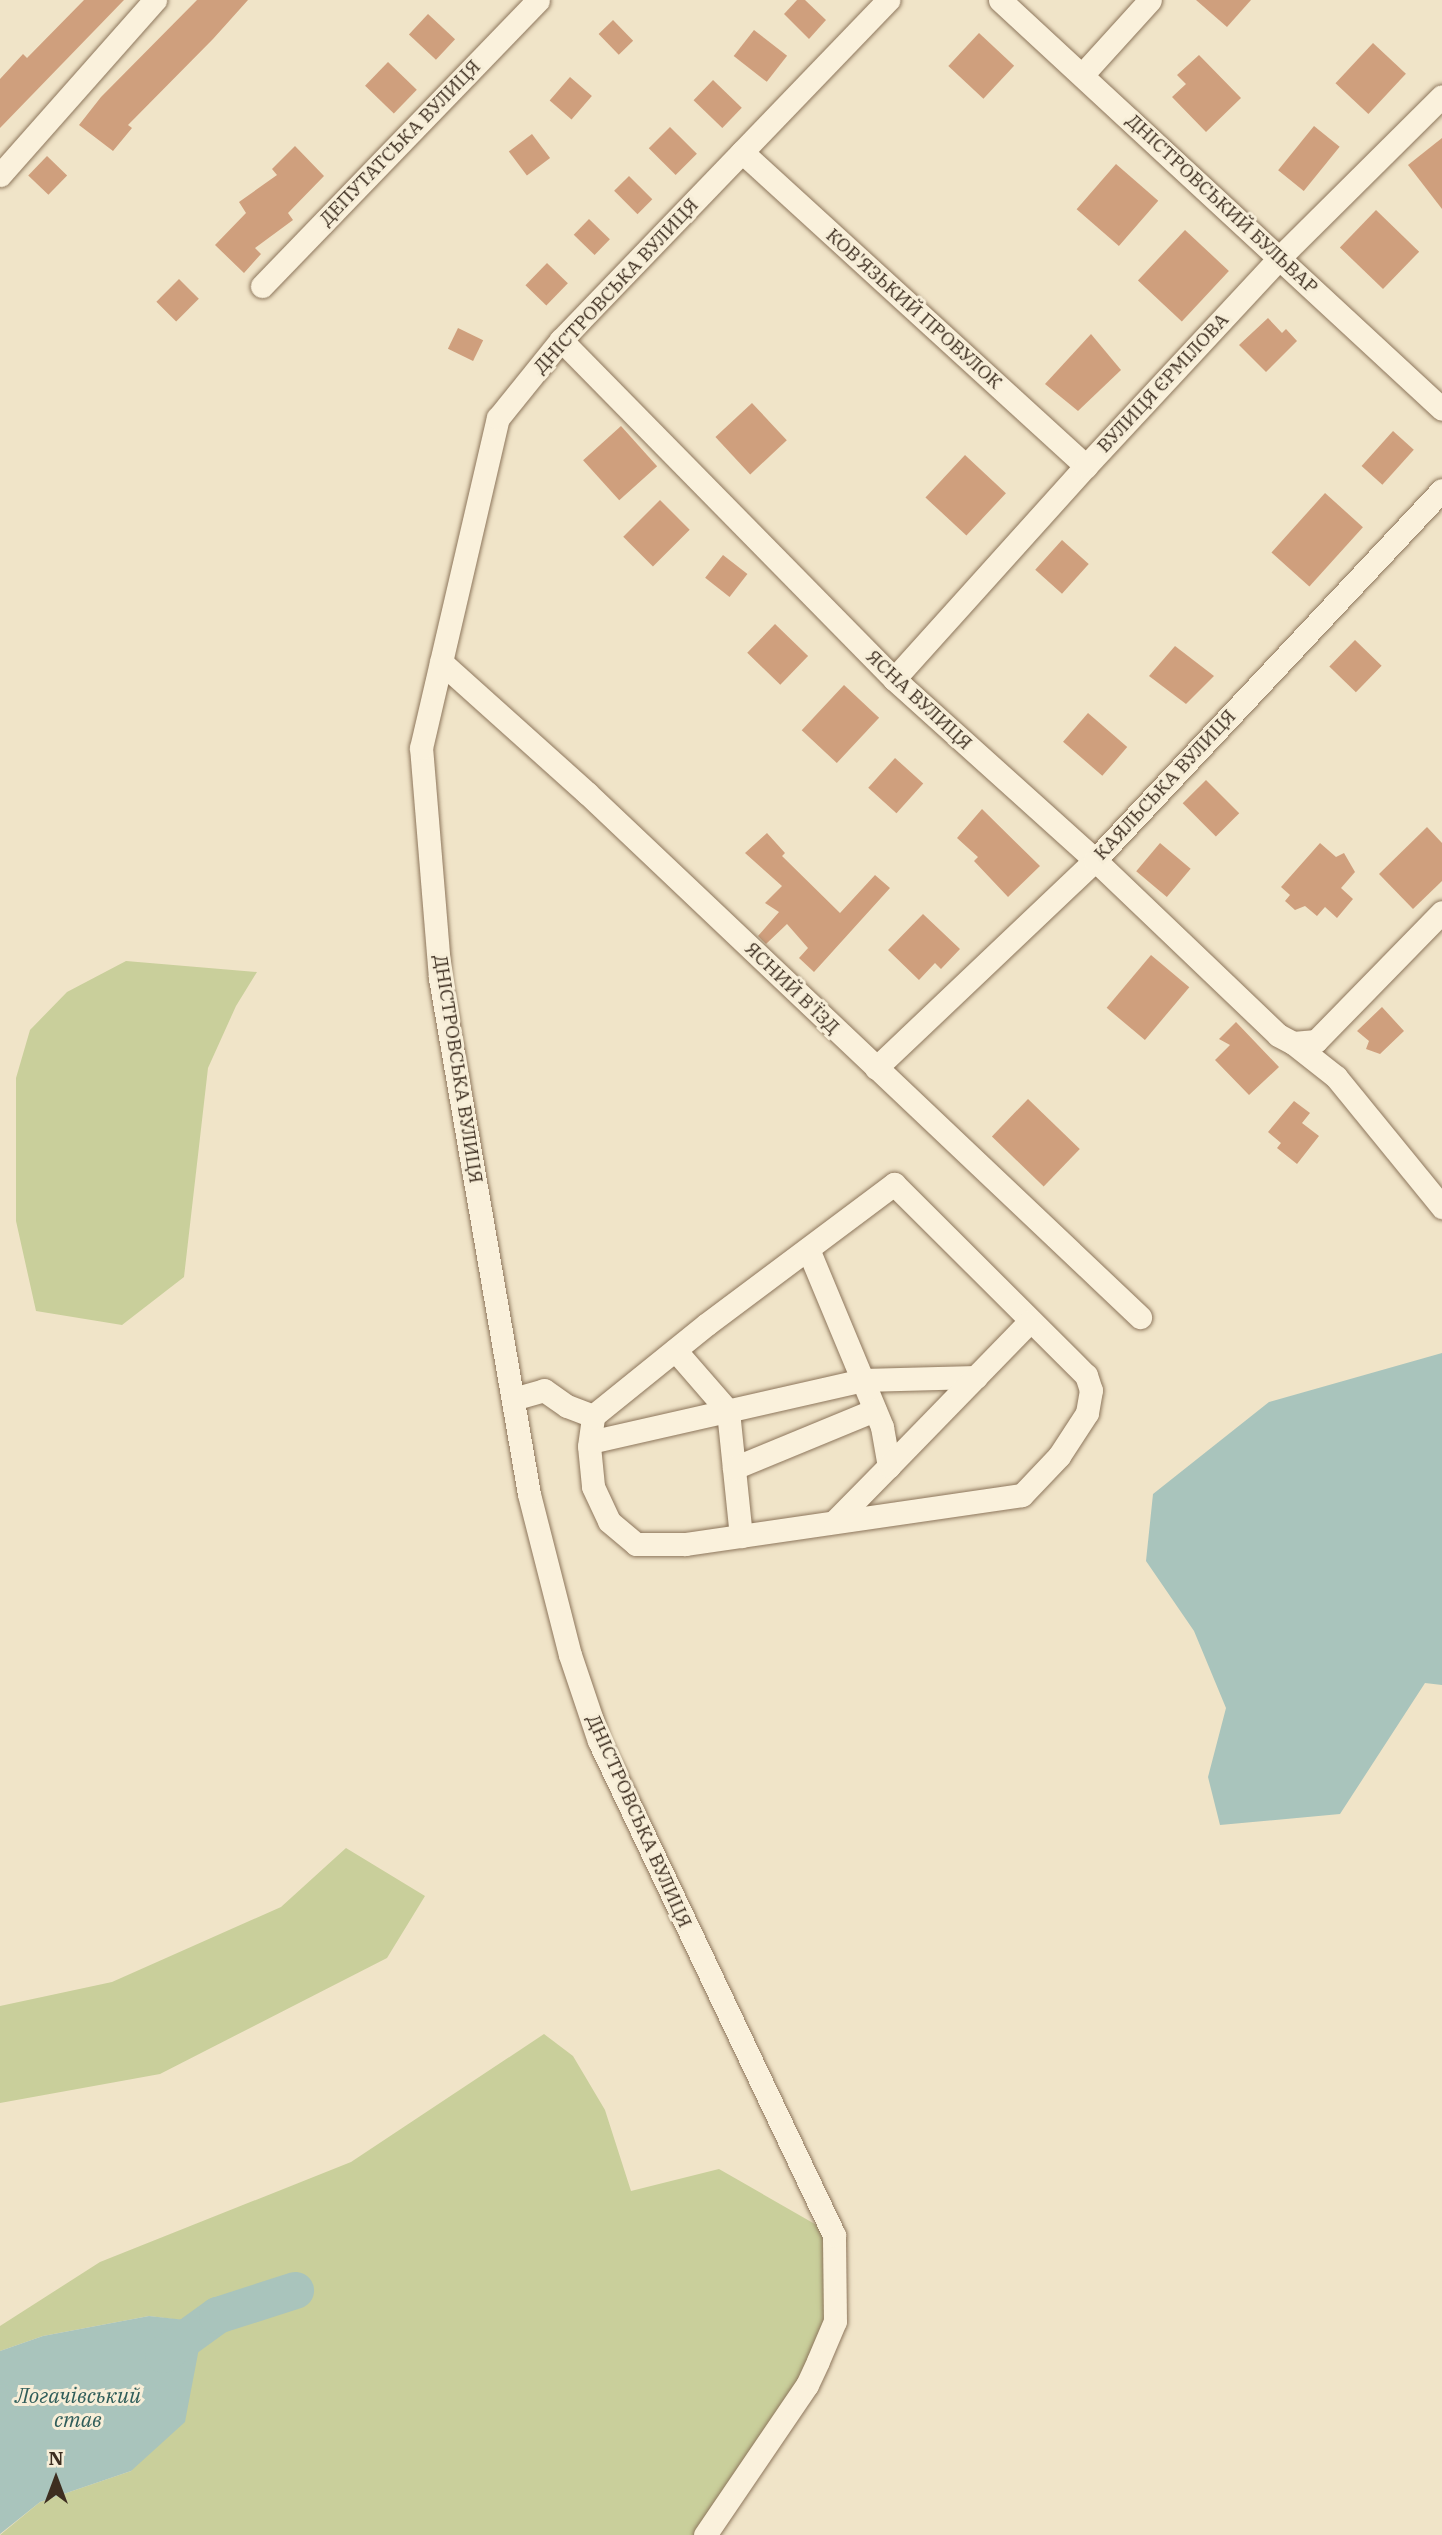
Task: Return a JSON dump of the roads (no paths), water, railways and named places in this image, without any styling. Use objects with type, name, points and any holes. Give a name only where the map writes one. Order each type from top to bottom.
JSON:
[{"type":"street","points":[[0,175],[155,0]]},
{"type":"street","name":"ДЕПУТАТСЬКА ВУЛИЦЯ","points":[[262,286],[538,0]]},
{"type":"street","name":"ДНІСТРОВСЬКА ВУЛИЦЯ","points":[[705,2535],[807,2385],[818,2361],[835,2321],[834,2235],[599,1741],[570,1655],[540,1534],[513,1399],[440,978],[421,748],[498,418],[561,340],[888,0]]},
{"type":"street","name":"ДНІСТРОВСЬКИЙ БУЛЬВАР","points":[[1000,0],[1442,408]]},
{"type":"street","points":[[1082,75],[1150,0]]},
{"type":"street","name":"ВУЛИЦЯ ЄРМІЛОВА","points":[[894,679],[1280,257],[1442,96]]},
{"type":"street","name":"КОВ'ЯЗЬКИЙ ПРОВУЛОК","points":[[742,152],[1086,466]]},
{"type":"street","name":"ЯСНА ВУЛИЦЯ","points":[[561,340],[894,679],[1095,860],[1278,1035],[1293,1043],[1336,1077],[1442,1207]]},
{"type":"street","name":"КАЯЛЬСЬКА ВУЛИЦЯ","points":[[876,1068],[1095,860],[1442,490]]},
{"type":"street","name":"ЯСНИЙ В'ЇЗД","points":[[441,662],[587,793],[1140,1317]]},
{"type":"street","points":[[1293,1043],[1316,1041],[1442,912]]},
{"type":"street","points":[[894,1185],[1030,1321],[1086,1375],[1091,1390],[1087,1413],[1059,1456],[1022,1495],[685,1544],[636,1544],[609,1521],[593,1486],[590,1442],[593,1416],[675,1350],[894,1185]]},
{"type":"street","points":[[808,1249],[882,1427],[889,1466]]},
{"type":"street","points":[[834,1522],[1030,1321]]},
{"type":"street","points":[[675,1350],[728,1411],[741,1536]]},
{"type":"street","points":[[590,1442],[863,1380],[976,1377]]},
{"type":"street","points":[[513,1399],[544,1390],[567,1406],[593,1416]]},
{"type":"street","points":[[734,1468],[875,1410]]},
{"type":"water","points":[[1442,1353],[1442,1685],[1425,1683],[1340,1814],[1220,1825],[1208,1777],[1226,1708],[1194,1631],[1146,1561],[1153,1494],[1269,1402]]},
{"type":"water","name":"Логачівський став","points":[[149,2316],[204,2322],[185,2422],[131,2471],[40,2502],[0,2534],[0,2351],[43,2336]]},
{"type":"waterway","points":[[163,2354],[217,2315],[295,2290]]}]
